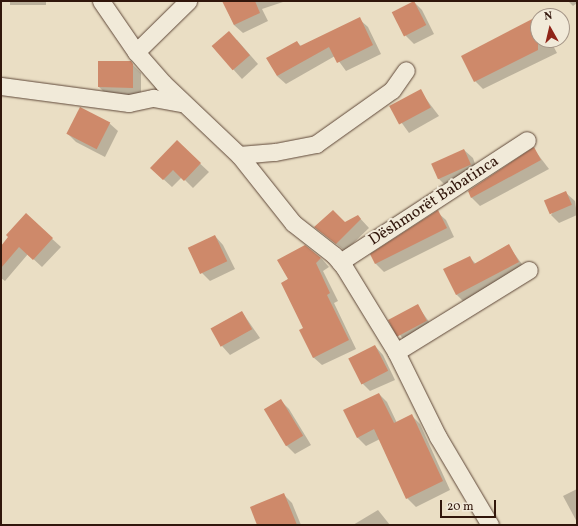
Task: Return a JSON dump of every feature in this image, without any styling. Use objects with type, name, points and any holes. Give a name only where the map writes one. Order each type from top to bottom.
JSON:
[{"type":"street","points":[[101,1],[136,52],[182,103],[239,155],[293,223],[340,262],[396,352],[438,437],[490,525]]},
{"type":"street","points":[[136,52],[188,1]]},
{"type":"street","points":[[239,155],[275,152],[316,144],[392,90],[406,70]]},
{"type":"street","points":[[1,86],[129,103],[153,98],[182,103]]},
{"type":"street","name":"Dëshmorët Babatinca","points":[[340,262],[528,140]]},
{"type":"street","points":[[396,352],[529,270]]},
{"type":"building","points":[[222,1],[255,1],[260,13],[234,25]]},
{"type":"building","points":[[414,1],[426,25],[404,36],[392,12]]},
{"type":"building","points":[[360,17],[373,45],[337,63],[329,47],[277,76],[266,58],[297,41],[300,46]]},
{"type":"building","points":[[530,20],[530,48],[538,48],[538,50],[474,82],[461,56]]},
{"type":"building","points":[[229,31],[250,55],[233,70],[212,46]]},
{"type":"building","points":[[98,61],[131,61],[133,64],[133,88],[98,87]]},
{"type":"building","points":[[421,89],[431,108],[399,124],[389,106]]},
{"type":"building","points":[[80,107],[110,122],[97,149],[66,134]]},
{"type":"building","points":[[177,140],[201,163],[184,181],[173,170],[163,180],[150,168]]},
{"type":"building","points":[[534,147],[541,160],[471,198],[468,191]]},
{"type":"building","points":[[464,149],[471,165],[438,179],[431,164]]},
{"type":"building","points":[[566,191],[572,205],[550,214],[544,200]]},
{"type":"building","points":[[333,210],[345,222],[358,215],[361,219],[336,244],[314,227]]},
{"type":"building","points":[[438,210],[447,228],[375,264],[370,254]]},
{"type":"building","points":[[26,213],[53,238],[33,260],[19,247],[1,268],[1,246],[8,237],[6,235]]},
{"type":"building","points":[[215,235],[227,261],[200,274],[188,248]]},
{"type":"building","points":[[509,244],[519,262],[456,295],[443,269],[470,256],[474,264]]},
{"type":"building","points":[[305,245],[321,258],[316,263],[330,293],[327,295],[349,340],[313,358],[299,330],[303,328],[281,283],[288,279],[277,260]]},
{"type":"building","points":[[418,304],[427,321],[397,337],[388,320]]},
{"type":"building","points":[[242,311],[252,329],[221,347],[211,328]]},
{"type":"building","points":[[375,345],[388,371],[361,384],[348,359]]},
{"type":"building","points":[[379,393],[394,423],[412,414],[443,481],[406,499],[374,429],[357,438],[343,410]]},
{"type":"building","points":[[281,399],[303,436],[286,446],[264,409]]},
{"type":"building","points":[[284,493],[297,525],[257,525],[250,507]]}]
